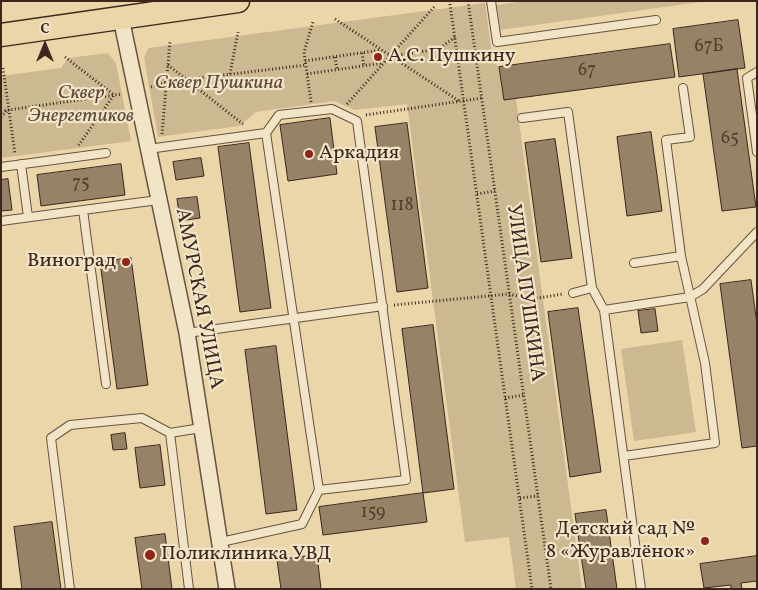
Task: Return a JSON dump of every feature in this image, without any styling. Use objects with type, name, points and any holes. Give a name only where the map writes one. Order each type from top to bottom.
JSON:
[{"type":"main road","points":[[1,35],[238,1]]},
{"type":"street","name":"АМУРСКАЯ УЛИЦА","points":[[122,18],[154,148],[158,200],[187,333],[227,589]]},
{"type":"lane","points":[[491,1],[497,42],[656,20]]},
{"type":"lane","points":[[757,72],[747,78],[757,152]]},
{"type":"lane","points":[[624,456],[715,444],[705,363],[681,256],[666,140],[690,137],[683,88]]},
{"type":"lane","points":[[220,542],[302,524],[319,490],[266,133],[279,115],[332,109],[357,121],[406,480],[319,490]]},
{"type":"lane","points":[[522,118],[568,112],[592,288],[604,310],[641,589]]},
{"type":"lane","points":[[154,148],[266,133]]},
{"type":"lane","points":[[1,167],[106,153]]},
{"type":"lane","points":[[21,164],[28,217]]},
{"type":"lane","points":[[1,221],[158,200]]},
{"type":"lane","points":[[83,210],[106,384]]},
{"type":"lane","points":[[604,310],[690,297],[703,288],[757,232]]},
{"type":"lane","points":[[634,263],[681,256]]},
{"type":"lane","points":[[573,293],[592,288]]},
{"type":"lane","points":[[187,333],[383,306]]},
{"type":"lane","points":[[70,589],[51,438],[70,425],[142,418],[170,433],[202,428]]},
{"type":"lane","points":[[170,433],[189,589]]},
{"type":"path","name":"УЛИЦА ПУШКИНА","points":[[468,1],[551,589]]},
{"type":"path","name":"УЛИЦА ПУШКИНА","points":[[450,4],[532,589]]},
{"type":"path","points":[[340,112],[435,6]]},
{"type":"path","points":[[335,19],[458,101]]},
{"type":"path","points":[[312,111],[304,52],[313,22]]},
{"type":"path","points":[[230,74],[238,32]]},
{"type":"path","points":[[439,49],[455,37]]},
{"type":"path","points":[[154,148],[167,82],[170,41]]},
{"type":"path","points":[[390,56],[439,49],[457,55]]},
{"type":"path","points":[[305,60],[381,50]]},
{"type":"path","points":[[362,53],[364,66]]},
{"type":"path","points":[[65,56],[114,95]]},
{"type":"path","points":[[335,56],[337,70]]},
{"type":"path","points":[[307,74],[384,63]]},
{"type":"path","points":[[168,65],[256,134]]},
{"type":"path","points":[[146,89],[167,82],[186,79],[306,65]]},
{"type":"path","points":[[3,68],[15,157],[21,164]]},
{"type":"path","points":[[1,111],[126,93]]},
{"type":"path","points":[[70,158],[114,95]]},
{"type":"path","points":[[357,121],[367,114],[482,98]]},
{"type":"path","points":[[1,117],[9,110]]},
{"type":"path","points":[[477,194],[495,191]]},
{"type":"path","points":[[383,306],[509,294],[532,298],[573,293]]},
{"type":"path","points":[[506,398],[524,395]]},
{"type":"path","points":[[520,498],[538,496]]},
{"type":"green space","points":[[525,1],[707,1],[500,30],[497,5]]},
{"type":"green space","name":"Сквер Пушкина","points":[[485,3],[493,62],[499,67],[504,100],[516,99],[582,589],[516,589],[509,537],[465,542],[407,104],[355,110],[334,101],[256,112],[239,126],[158,137],[144,58],[148,48]]},
{"type":"green space","name":"Сквер Энергетиков","points":[[108,53],[116,63],[131,141],[1,158],[1,76],[61,68],[68,58]]},
{"type":"green space","points":[[682,340],[696,432],[634,441],[621,349]]},
{"type":"building","points":[[738,20],[745,68],[679,77],[673,29]]},
{"type":"building","points":[[670,44],[675,77],[504,100],[499,67]]},
{"type":"building","points":[[737,69],[756,207],[722,211],[703,74]]},
{"type":"building","points":[[330,118],[337,174],[288,181],[280,125]]},
{"type":"building","points":[[407,123],[428,288],[397,292],[375,127]]},
{"type":"building","points":[[651,132],[662,211],[627,216],[617,137]]},
{"type":"building","points":[[555,139],[572,258],[541,262],[525,143]]},
{"type":"building","points":[[249,143],[271,308],[240,312],[218,147]]},
{"type":"building","points":[[201,158],[204,176],[176,180],[173,162]]},
{"type":"building","points":[[121,164],[125,195],[41,206],[37,175]]},
{"type":"building","points":[[8,179],[12,210],[1,211],[1,180]]},
{"type":"building","points":[[197,197],[200,218],[180,221],[177,199]]},
{"type":"building","points":[[131,258],[148,385],[117,389],[100,262]]},
{"type":"building","points":[[751,280],[757,324],[757,446],[742,448],[720,284]]},
{"type":"building","points":[[578,308],[601,472],[570,477],[548,312]]},
{"type":"building","points":[[655,309],[658,331],[641,333],[638,311]]},
{"type":"building","points":[[433,325],[454,489],[423,493],[402,329]]},
{"type":"building","points":[[276,346],[297,510],[266,514],[245,350]]},
{"type":"building","points":[[125,433],[127,449],[113,450],[111,435]]},
{"type":"building","points":[[160,445],[165,485],[140,488],[135,448]]},
{"type":"building","points":[[423,493],[427,522],[323,535],[319,507]]},
{"type":"building","points":[[606,510],[617,589],[586,589],[575,514]]},
{"type":"building","points":[[52,522],[61,589],[22,589],[14,527]]},
{"type":"building","points":[[165,534],[172,589],[142,589],[135,538]]},
{"type":"building","points":[[317,555],[321,589],[281,589],[277,560]]},
{"type":"building","points":[[757,556],[757,581],[741,583],[742,589],[731,589],[731,585],[704,588],[700,564]]},
{"type":"place","name":"А.С. Пушкину","points":[[378,57]]},
{"type":"place","name":"Аркадия","points":[[309,154]]},
{"type":"place","name":"Виноград","points":[[126,262]]},
{"type":"place","name":"Детский сад № 8 «Журавлёнок»","points":[[705,541]]},
{"type":"place","name":"Поликлиника УВД","points":[[150,555]]}]
